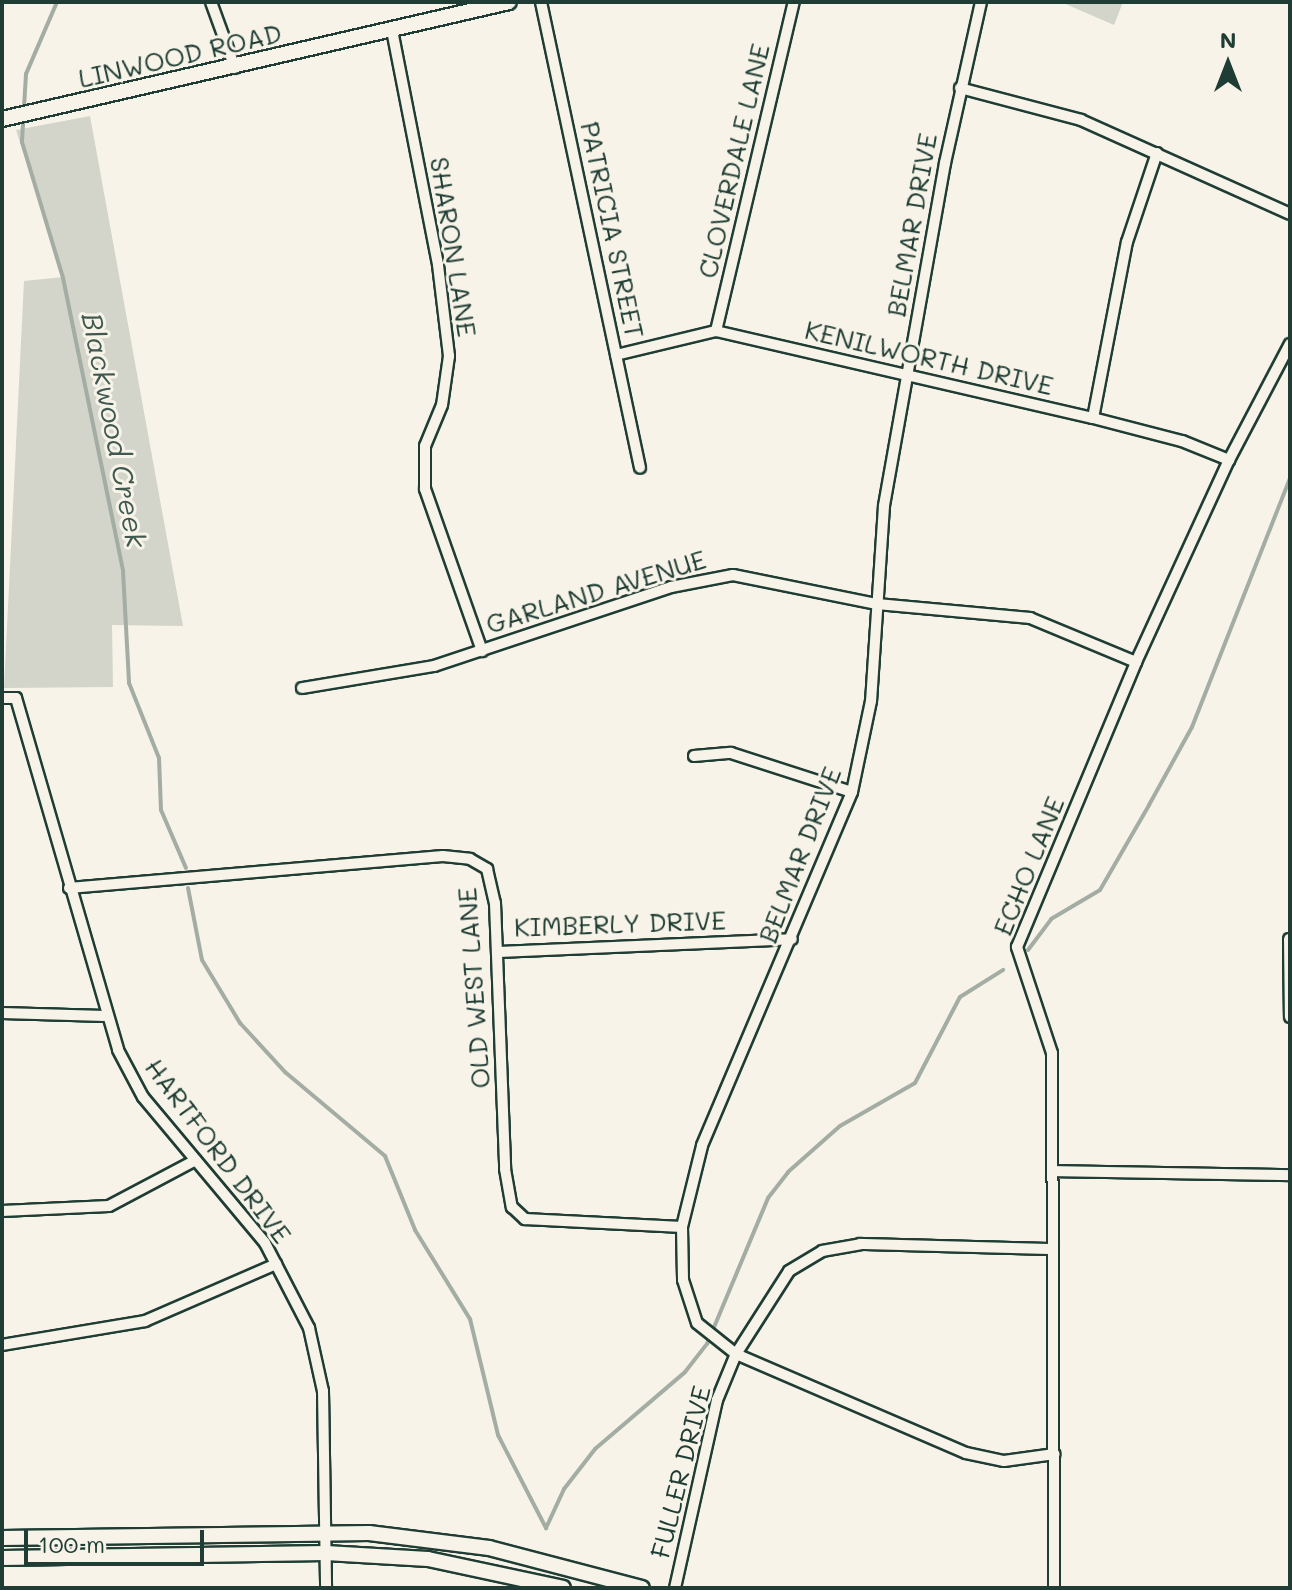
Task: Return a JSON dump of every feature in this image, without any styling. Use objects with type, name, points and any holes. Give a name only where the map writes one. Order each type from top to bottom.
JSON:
[{"type":"main road","name":"LINWOOD ROAD","points":[[2,119],[235,68],[509,2]]},
{"type":"main road","points":[[2,1538],[324,1531],[489,1548],[642,1588]]},
{"type":"main road","points":[[2,1558],[326,1553],[428,1559],[563,1588]]},
{"type":"street","points":[[211,2],[235,68]]},
{"type":"street","name":"PATRICIA STREET","points":[[541,2],[640,468]]},
{"type":"street","name":"CLOVERDALE LANE","points":[[716,331],[794,2]]},
{"type":"street","name":"BELMAR DRIVE","points":[[981,2],[960,88],[884,506],[871,701],[852,792],[702,1146],[682,1227],[688,1304],[697,1323],[736,1354],[966,1453],[1004,1461],[1055,1454]]},
{"type":"street","name":"SHARON LANE","points":[[392,30],[438,265],[449,356],[442,405],[425,446],[425,489],[482,651]]},
{"type":"street","points":[[960,88],[1069,116],[1290,214]]},
{"type":"street","points":[[1093,418],[1127,242],[1157,153]]},
{"type":"street","name":"KENILWORTH DRIVE","points":[[616,355],[716,331],[1093,418],[1182,441],[1229,460]]},
{"type":"street","name":"ECHO LANE","points":[[1054,1588],[1052,1053],[1017,947],[1136,662],[1229,460],[1290,344]]},
{"type":"street","name":"GARLAND AVENUE","points":[[302,688],[368,681],[482,651],[711,576],[756,577],[877,604],[1030,618],[1136,662]]},
{"type":"street","name":"HARTFORD DRIVE","points":[[2,698],[16,698],[105,1016],[143,1097],[241,1210],[300,1306],[319,1357],[326,1588]]},
{"type":"street","points":[[694,756],[731,753],[852,792]]},
{"type":"street","name":"OLD WEST LANE","points":[[69,888],[443,856],[470,859],[487,869],[495,903],[505,1169],[512,1207],[525,1219],[682,1227]]},
{"type":"street","name":"KIMBERLY DRIVE","points":[[498,952],[792,939]]},
{"type":"street","points":[[1289,939],[1290,1017]]},
{"type":"street","points":[[2,1013],[105,1016]]},
{"type":"street","points":[[2,1211],[109,1206],[196,1160]]},
{"type":"street","points":[[1053,1171],[1290,1175]]},
{"type":"street","name":"FULLER DRIVE","points":[[675,1588],[706,1444],[736,1354],[789,1271],[822,1251],[873,1244],[1053,1249]]},
{"type":"street","points":[[2,1345],[145,1321],[276,1264]]},
{"type":"shaded area","points":[[1061,2],[1123,2],[1114,25]]},
{"type":"shaded area","points":[[90,116],[183,626],[112,625],[113,687],[4,688],[24,281],[63,277],[16,130]]},
{"type":"waterway","name":"Blackwood Creek","points":[[57,2],[26,74],[22,142],[63,278],[123,571],[129,683],[159,758],[161,810],[186,868]]},
{"type":"waterway","points":[[1028,950],[1051,919],[1100,890],[1149,805],[1192,727],[1290,478]]},
{"type":"waterway","name":"Blackwood Creek","points":[[188,888],[202,960],[240,1023],[285,1072],[385,1156],[415,1230],[470,1319],[498,1435],[546,1528]]},
{"type":"waterway","points":[[546,1528],[564,1489],[595,1449],[685,1372],[707,1344],[768,1198],[788,1172],[840,1126],[915,1083],[960,997],[1003,970]]}]
